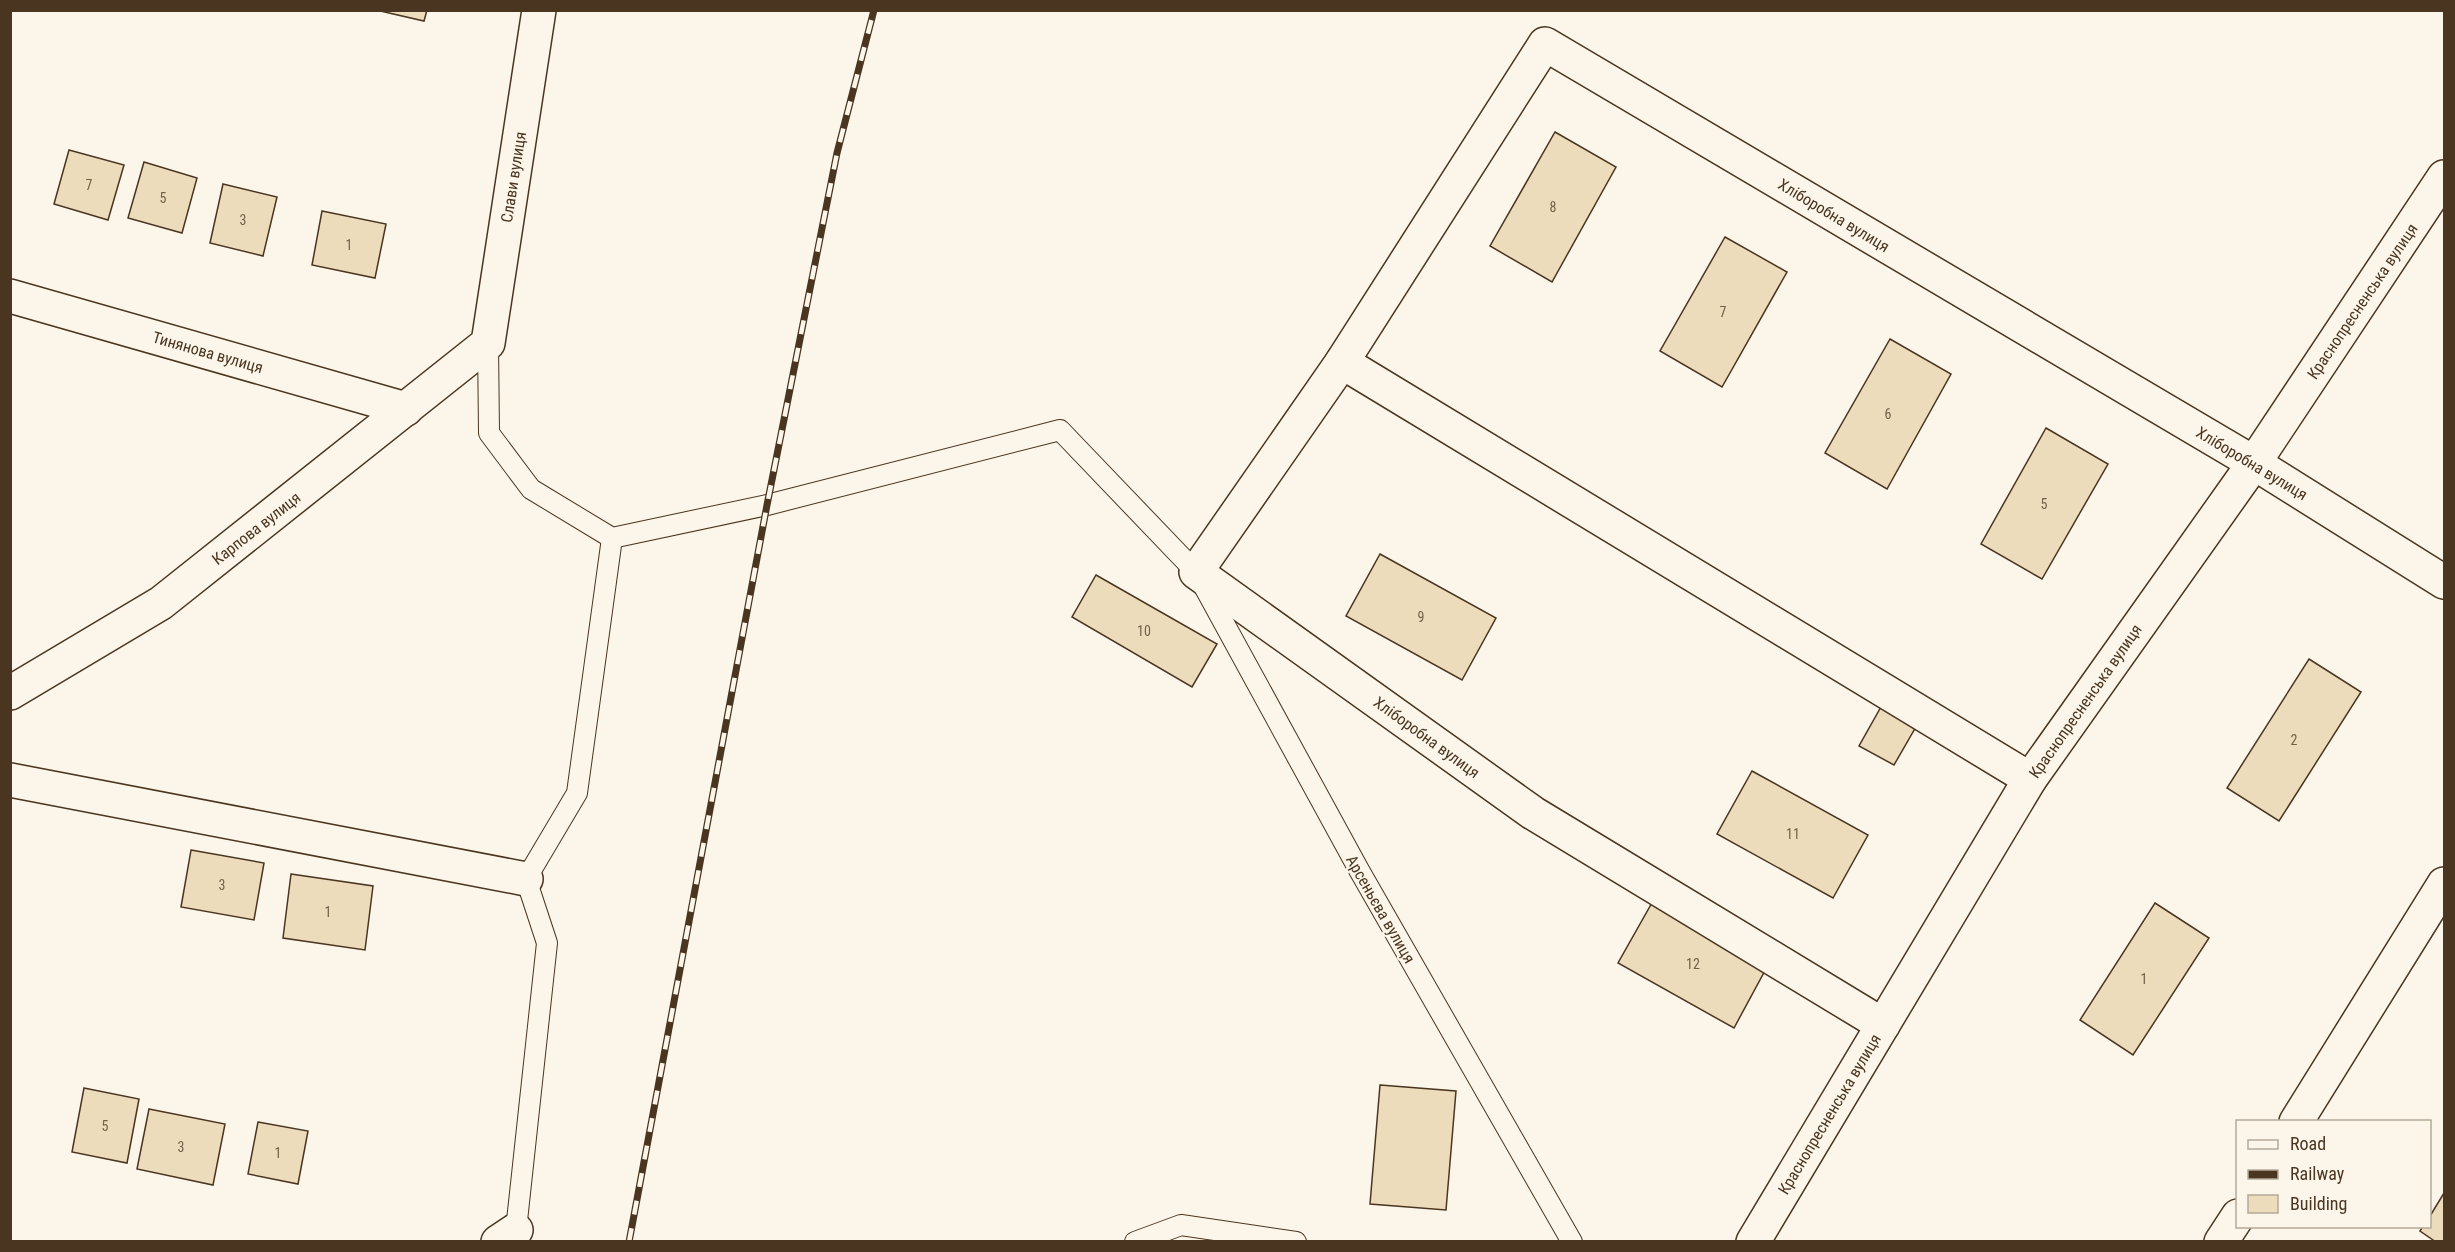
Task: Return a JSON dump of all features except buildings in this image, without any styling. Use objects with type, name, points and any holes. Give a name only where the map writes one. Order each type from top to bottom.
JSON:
[{"type":"street","name":"Слави вулиця","points":[[488,343],[539,10]]},
{"type":"street","name":"Хліборобна вулиця","points":[[1883,1025],[1533,813],[1196,572],[1342,362],[1545,44],[2254,463],[2445,582]]},
{"type":"street","name":"Краснопресненська вулиця","points":[[1753,1242],[2030,779],[2254,463],[2445,177]]},
{"type":"street","name":"Тинянова вулиця","points":[[10,296],[406,409]]},
{"type":"street","name":"Карпова вулиця","points":[[10,693],[161,603],[488,343]]},
{"type":"street","points":[[1342,362],[2030,779]]},
{"type":"street","points":[[10,780],[526,879]]},
{"type":"street","points":[[2297,1120],[2445,884]]},
{"type":"street","points":[[2222,1242],[2236,1219]]},
{"type":"lane","points":[[488,343],[489,433],[531,489],[612,538],[577,793],[526,879],[547,943],[507,1236]]},
{"type":"lane","name":"Арсеньєва вулиця","points":[[612,538],[767,505],[1060,430],[1196,572],[1359,870],[1572,1242]]},
{"type":"lane","points":[[1135,1242],[1181,1225],[1296,1242]]},
{"type":"railway","points":[[629,1242],[767,505],[837,153],[874,10]]}]
